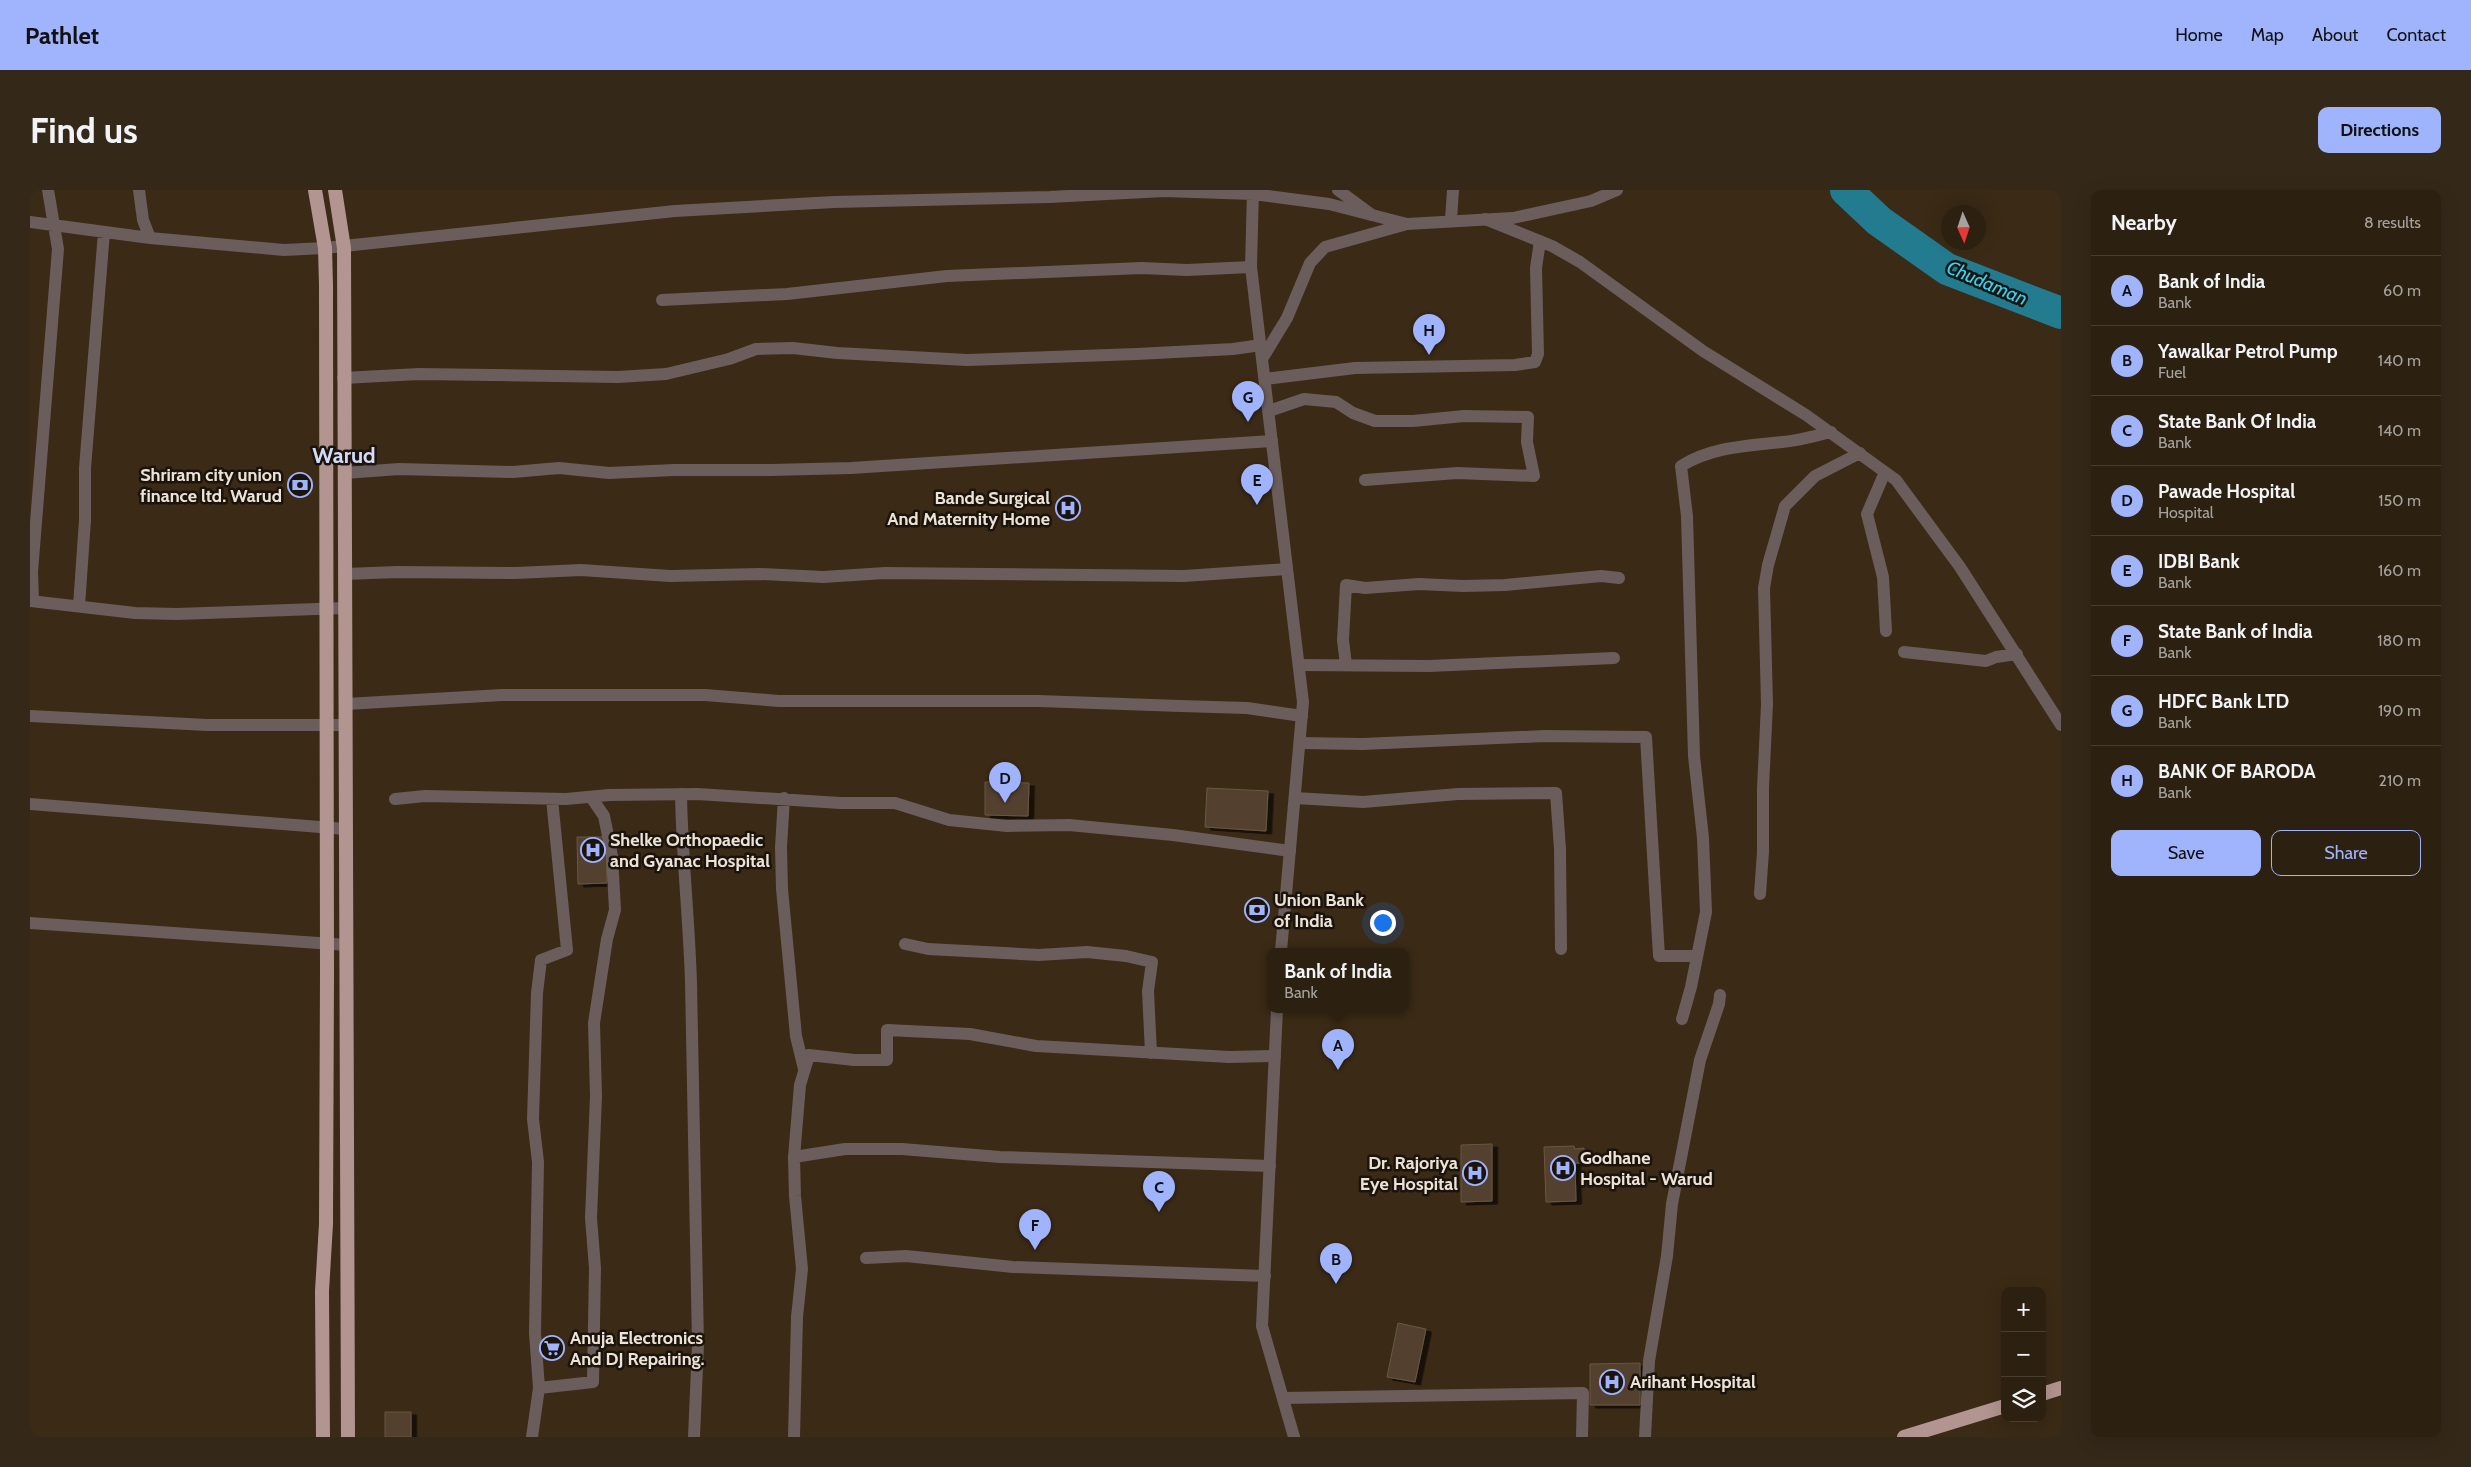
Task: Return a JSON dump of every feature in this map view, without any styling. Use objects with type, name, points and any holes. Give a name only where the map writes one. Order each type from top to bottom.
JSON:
[{"type":"highway","points":[[315,190],[325,248],[327,945],[326,1224],[322,1291],[323,1437]]},
{"type":"highway","points":[[334,190],[344,248],[348,1437]]},
{"type":"highway","points":[[2046,1393],[2061,1388]]},
{"type":"highway","points":[[1904,1437],[2001,1407]]},
{"type":"street","points":[[48,190],[52,226],[58,249],[31,601],[135,613],[177,614],[344,608]]},
{"type":"street","points":[[139,190],[143,220],[150,238]]},
{"type":"street","points":[[1338,190],[1372,215]]},
{"type":"street","points":[[1450,220],[1453,190]]},
{"type":"street","points":[[1262,359],[1288,318],[1310,263],[1325,247],[1407,224],[1450,220],[1513,218],[1581,203],[1617,190]]},
{"type":"street","points":[[30,222],[150,238],[284,250],[344,248],[675,211],[834,202],[1164,191],[1253,192],[1329,204],[1407,224]]},
{"type":"street","points":[[1253,192],[1251,266],[1303,702],[1281,948]]},
{"type":"street","points":[[1485,219],[1540,241],[1580,262],[1703,351],[1831,432],[1896,480],[1936,534],[2017,654],[2061,725]]},
{"type":"street","points":[[79,606],[85,520],[85,468],[104,232]]},
{"type":"street","points":[[1265,379],[1355,368],[1535,362],[1538,354],[1536,268],[1540,241]]},
{"type":"street","points":[[662,300],[787,294],[947,276],[1142,268],[1187,270],[1251,266]]},
{"type":"street","points":[[343,378],[420,374],[618,377],[666,374],[729,359],[756,349],[794,348],[837,353],[967,360],[1208,350],[1261,345]]},
{"type":"street","points":[[1268,411],[1304,399],[1336,402],[1353,413],[1376,421],[1413,421],[1464,416],[1528,417],[1527,442],[1534,476],[1456,473],[1365,480]]},
{"type":"street","points":[[1682,1019],[1691,987],[1706,912],[1703,838],[1694,756],[1693,666],[1687,516],[1681,466],[1698,456],[1740,446],[1784,442],[1831,432]]},
{"type":"street","points":[[345,473],[399,469],[513,472],[559,468],[609,473],[674,470],[851,468],[1272,441]]},
{"type":"street","points":[[1760,894],[1767,704],[1764,588],[1768,565],[1784,506],[1816,476],[1860,453]]},
{"type":"street","points":[[1885,472],[1867,514],[1883,577],[1886,631]]},
{"type":"street","points":[[345,574],[397,572],[516,573],[582,570],[670,576],[760,574],[823,577],[885,573],[1184,576],[1288,569]]},
{"type":"street","points":[[1346,666],[1343,640],[1346,585],[1365,588],[1419,584],[1506,585],[1601,576],[1619,578]]},
{"type":"street","points":[[1904,652],[1986,661],[1996,657],[2017,654]]},
{"type":"street","points":[[1299,665],[1429,666],[1614,658]]},
{"type":"street","points":[[346,704],[502,695],[705,695],[779,701],[1039,701],[1199,706],[1248,708],[1302,716]]},
{"type":"street","points":[[30,716],[207,726],[346,725]]},
{"type":"street","points":[[1300,743],[1363,744],[1544,736],[1646,737],[1659,956],[1696,956]]},
{"type":"street","points":[[1295,798],[1363,802],[1458,794],[1556,793],[1559,821],[1561,949]]},
{"type":"street","points":[[395,799],[425,796],[552,799],[681,794],[784,798],[840,803],[895,803],[949,820],[1007,826],[1070,825],[1173,835],[1290,851]]},
{"type":"street","points":[[681,794],[682,845],[690,963],[698,1344],[694,1437]]},
{"type":"street","points":[[539,1388],[593,1382],[594,1268],[590,1218],[596,1106],[594,1023],[608,939],[615,910],[611,848],[604,816],[591,797]]},
{"type":"street","points":[[784,798],[781,847],[782,889],[796,1036],[804,1070]]},
{"type":"street","points":[[532,1437],[539,1388],[535,1334],[538,1162],[533,1119],[537,993],[541,960],[568,950],[552,799]]},
{"type":"street","points":[[30,804],[187,815],[326,830],[345,830]]},
{"type":"street","points":[[30,923],[347,945]]},
{"type":"street","points":[[905,944],[928,949],[1039,955],[1087,952],[1126,956],[1152,962],[1147,1006],[1151,1053]]},
{"type":"street","points":[[1645,1437],[1649,1361],[1667,1256],[1672,1204],[1700,1060],[1719,1004],[1720,995]]},
{"type":"street","points":[[1277,1013],[1262,1326],[1294,1437]]},
{"type":"street","points":[[794,1437],[797,1317],[802,1269],[795,1196],[794,1157],[800,1085],[809,1055],[854,1060],[887,1060],[887,1030],[970,1034],[1036,1046],[1229,1057],[1275,1056]]},
{"type":"street","points":[[794,1157],[845,1149],[902,1149],[1000,1157],[1270,1166]]},
{"type":"street","points":[[866,1258],[906,1256],[1013,1266],[1265,1276]]},
{"type":"street","points":[[1282,1398],[1583,1393],[1582,1437]]},
{"type":"building","points":[[985,782],[1029,783],[1028,816],[985,815]]},
{"type":"building","points":[[1207,788],[1268,791],[1266,831],[1205,827]]},
{"type":"building","points":[[577,837],[606,837],[607,883],[578,884]]},
{"type":"building","points":[[1492,1144],[1492,1201],[1461,1202],[1461,1145]]},
{"type":"building","points":[[1574,1146],[1575,1149],[1584,1148],[1584,1163],[1575,1163],[1576,1201],[1546,1202],[1544,1147]]},
{"type":"building","points":[[1398,1323],[1426,1329],[1415,1382],[1387,1377]]},
{"type":"building","points":[[1640,1363],[1640,1405],[1590,1405],[1590,1364]]},
{"type":"building","points":[[385,1412],[411,1412],[411,1437],[385,1437]]},
{"type":"waterway","name":"Chudaman","points":[[1846,190],[1879,221],[1947,269],[2061,313]]},
{"type":"place","name":"BANK OF BARODA","points":[[1429,355]]},
{"type":"place","name":"HDFC Bank LTD","points":[[1248,422]]},
{"type":"place","name":"Shriram city union finance ltd. Warud","points":[[300,485]]},
{"type":"place","name":"IDBI Bank","points":[[1257,505]]},
{"type":"place","name":"Bande Surgical And Maternity Home","points":[[1068,508]]},
{"type":"place","name":"Pawade Hospital","points":[[1005,803]]},
{"type":"place","name":"Shelke Orthopaedic and Gyanac Hospital","points":[[593,850]]},
{"type":"place","name":"Union Bank of India","points":[[1257,910]]},
{"type":"place","name":"Bank of India","points":[[1338,1070]]},
{"type":"place","name":"Godhane Hospital - Warud","points":[[1563,1168]]},
{"type":"place","name":"Dr. Rajoriya Eye Hospital","points":[[1475,1173]]},
{"type":"place","name":"State Bank Of India","points":[[1159,1212]]},
{"type":"place","name":"State Bank of India","points":[[1035,1250]]},
{"type":"place","name":"Yawalkar Petrol Pump","points":[[1336,1284]]},
{"type":"place","name":"Anuja Electronics And DJ Repairing.","points":[[552,1348]]},
{"type":"place","name":"Arihant Hospital","points":[[1612,1382]]},
{"type":"district","name":"Warud","points":[[344,455]]}]
